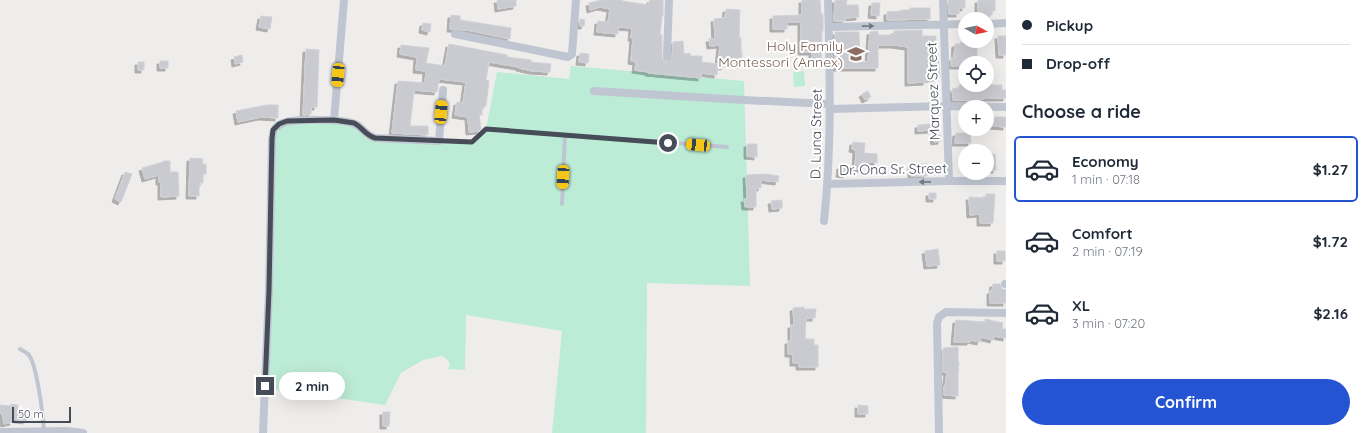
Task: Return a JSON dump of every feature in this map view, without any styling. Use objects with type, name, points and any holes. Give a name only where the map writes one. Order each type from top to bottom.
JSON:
[{"type":"street","points":[[334,120],[344,0]]},
{"type":"street","points":[[455,34],[568,57],[572,54],[576,0]]},
{"type":"street","points":[[667,57],[669,0]]},
{"type":"street","name":"D. Luna Street","points":[[824,221],[828,184],[830,107],[828,0]]},
{"type":"street","name":"Marquez Street","points":[[943,0],[949,181]]},
{"type":"street","points":[[829,27],[958,24]]},
{"type":"street","points":[[994,24],[1006,24]]},
{"type":"street","points":[[263,433],[269,290],[273,130],[279,124],[287,121],[334,120],[356,124],[366,134],[375,138],[439,141],[443,90]]},
{"type":"street","points":[[594,91],[830,107],[1006,106]]},
{"type":"street","name":"Dr. Ona Sr. Street","points":[[828,184],[1006,181]]},
{"type":"street","points":[[939,433],[937,323],[939,317],[946,312],[1006,313]]},
{"type":"street","points":[[0,432],[67,431],[83,433]]},
{"type":"lane","points":[[439,141],[472,142],[486,129],[727,147]]},
{"type":"lane","points":[[562,204],[565,135]]},
{"type":"lane","points":[[20,349],[28,354],[32,361],[42,406],[44,431]]},
{"type":"green space","points":[[571,66],[744,81],[750,286],[647,283],[646,433],[552,433],[562,331],[466,315],[465,370],[448,369],[450,365],[448,360],[442,356],[423,360],[401,373],[385,405],[267,388],[276,137],[280,128],[287,123],[333,123],[355,125],[375,141],[471,144],[486,129],[497,72],[569,79]]},
{"type":"green space","points":[[804,71],[805,86],[794,87],[793,72]]},
{"type":"building","points":[[497,0],[516,0],[516,6],[498,9]]},
{"type":"building","points":[[602,0],[623,0],[622,1],[649,5],[650,0],[663,0],[663,16],[660,35],[662,35],[662,59],[666,62],[672,60],[673,42],[683,41],[684,54],[690,53],[690,56],[702,56],[702,62],[718,64],[720,45],[710,46],[709,39],[715,39],[714,19],[725,18],[726,9],[740,10],[739,38],[741,38],[741,65],[724,63],[724,67],[718,66],[717,75],[701,73],[701,78],[648,73],[635,70],[636,62],[631,61],[633,38],[631,38],[632,28],[618,27],[618,34],[597,32],[598,21],[608,22],[610,9],[600,7],[590,10],[589,3]]},
{"type":"building","points":[[802,0],[820,0],[821,14],[823,14],[821,62],[812,62],[812,52],[801,52],[801,22],[787,22],[787,29],[773,29],[773,16],[802,15]]},
{"type":"building","points":[[835,0],[847,0],[846,5],[858,5],[859,17],[845,18],[845,21],[834,21]]},
{"type":"building","points":[[948,0],[965,0],[965,8],[959,8],[958,14],[949,14]]},
{"type":"building","points":[[978,0],[995,0],[995,11],[978,12]]},
{"type":"building","points":[[872,3],[880,3],[879,16],[871,15]]},
{"type":"building","points":[[910,8],[930,8],[930,19],[887,20],[887,12],[910,10]]},
{"type":"building","points":[[451,15],[460,16],[460,20],[511,28],[510,39],[467,30],[450,29]]},
{"type":"building","points":[[261,16],[272,17],[270,29],[259,27]]},
{"type":"building","points":[[580,19],[585,20],[584,26],[580,26]]},
{"type":"building","points":[[423,23],[431,24],[430,32],[422,30]]},
{"type":"building","points":[[922,30],[922,36],[936,36],[936,54],[938,54],[940,77],[926,80],[926,82],[908,83],[908,47],[894,45],[878,45],[878,68],[835,68],[835,32],[859,32],[860,62],[868,62],[870,32],[878,31],[878,35],[894,35],[894,31]]},
{"type":"building","points":[[998,36],[1006,36],[1006,55],[999,55]]},
{"type":"building","points":[[449,44],[507,55],[507,57],[531,60],[531,62],[551,64],[550,72],[532,71],[519,67],[489,62],[486,80],[489,81],[486,106],[484,106],[484,109],[482,108],[482,115],[479,115],[481,129],[479,131],[469,132],[468,117],[455,115],[457,102],[463,103],[466,82],[439,79],[437,92],[414,90],[410,126],[428,126],[428,135],[392,133],[398,81],[425,83],[426,71],[416,70],[417,57],[400,54],[401,45],[429,48],[426,63],[445,66]]},
{"type":"building","points":[[955,44],[958,44],[958,48],[977,48],[977,56],[958,56],[958,66],[951,66],[951,58],[954,58]]},
{"type":"building","points":[[306,49],[319,50],[317,107],[311,107],[311,114],[303,115]]},
{"type":"building","points":[[580,53],[589,54],[588,63],[579,62]]},
{"type":"building","points":[[242,55],[243,62],[235,64],[234,57]]},
{"type":"building","points":[[160,61],[168,61],[168,68],[160,68]]},
{"type":"building","points":[[138,62],[144,62],[144,70],[138,70]]},
{"type":"building","points":[[994,85],[1002,85],[1002,90],[1006,90],[1006,98],[953,100],[952,89],[958,88],[958,92],[994,92]]},
{"type":"building","points":[[868,91],[871,97],[865,100],[862,94]]},
{"type":"building","points":[[267,105],[278,105],[278,118],[261,117],[238,122],[236,111]]},
{"type":"building","points":[[994,117],[1006,117],[1006,127],[994,126]]},
{"type":"building","points":[[930,124],[931,130],[918,131],[918,125]]},
{"type":"building","points":[[956,133],[958,133],[958,136],[970,136],[971,143],[955,143]]},
{"type":"building","points":[[940,135],[941,141],[934,142],[933,136]]},
{"type":"building","points":[[853,142],[865,143],[864,153],[877,154],[877,163],[863,161],[863,169],[855,169],[856,150],[852,149]]},
{"type":"building","points":[[747,144],[757,144],[757,157],[747,156]]},
{"type":"building","points":[[994,154],[995,154],[996,170],[994,170]]},
{"type":"building","points":[[190,158],[203,159],[202,164],[206,164],[206,174],[203,174],[203,183],[199,183],[199,196],[189,196]]},
{"type":"building","points":[[163,161],[170,161],[170,172],[178,172],[179,196],[161,197],[161,182],[159,182],[159,175],[145,179],[142,168]]},
{"type":"building","points":[[911,164],[927,164],[927,176],[911,176]]},
{"type":"building","points":[[840,166],[847,167],[846,175],[839,174]]},
{"type":"building","points":[[125,172],[132,174],[121,202],[115,199]]},
{"type":"building","points":[[766,174],[779,176],[778,182],[761,180],[761,188],[756,188],[756,207],[745,207],[744,199],[747,199],[746,175]]},
{"type":"building","points":[[929,193],[936,193],[936,199],[929,199]]},
{"type":"building","points":[[986,194],[995,194],[993,223],[980,223],[980,214],[970,215],[969,197],[986,198]]},
{"type":"building","points":[[782,200],[782,208],[772,209],[771,201]]},
{"type":"building","points":[[938,249],[940,265],[927,266],[925,251]]},
{"type":"building","points":[[997,251],[1005,251],[1005,261],[997,261]]},
{"type":"building","points":[[993,284],[1000,284],[1002,289],[1006,290],[1006,303],[990,303],[990,291],[992,291]]},
{"type":"building","points":[[804,307],[804,309],[816,309],[815,318],[806,318],[805,339],[814,339],[814,345],[818,345],[818,367],[799,367],[799,363],[793,363],[793,354],[788,354],[788,341],[791,341],[791,325],[794,325],[793,308]]},
{"type":"building","points":[[985,319],[1003,323],[1002,329],[1006,329],[1006,338],[994,336],[993,340],[981,337],[980,342],[970,340],[970,342],[954,342],[956,320],[985,322]]},
{"type":"building","points":[[958,347],[958,396],[944,395],[947,372],[943,372],[943,348]]},
{"type":"building","points":[[11,404],[18,405],[17,411],[27,412],[26,421],[12,419],[13,422],[4,424],[2,413],[0,413],[0,405],[11,406]]},
{"type":"building","points":[[858,405],[868,406],[868,414],[858,414]]},
{"type":"building","points":[[383,412],[390,412],[389,426],[383,426]]},
{"type":"place","name":"Holy Family Montessori (Annex)","points":[[856,54]]},
{"type":"route","points":[[265,386],[269,290],[272,139],[273,130],[279,124],[287,121],[334,120],[354,123],[366,134],[375,138],[472,142],[486,129],[668,143]]}]
